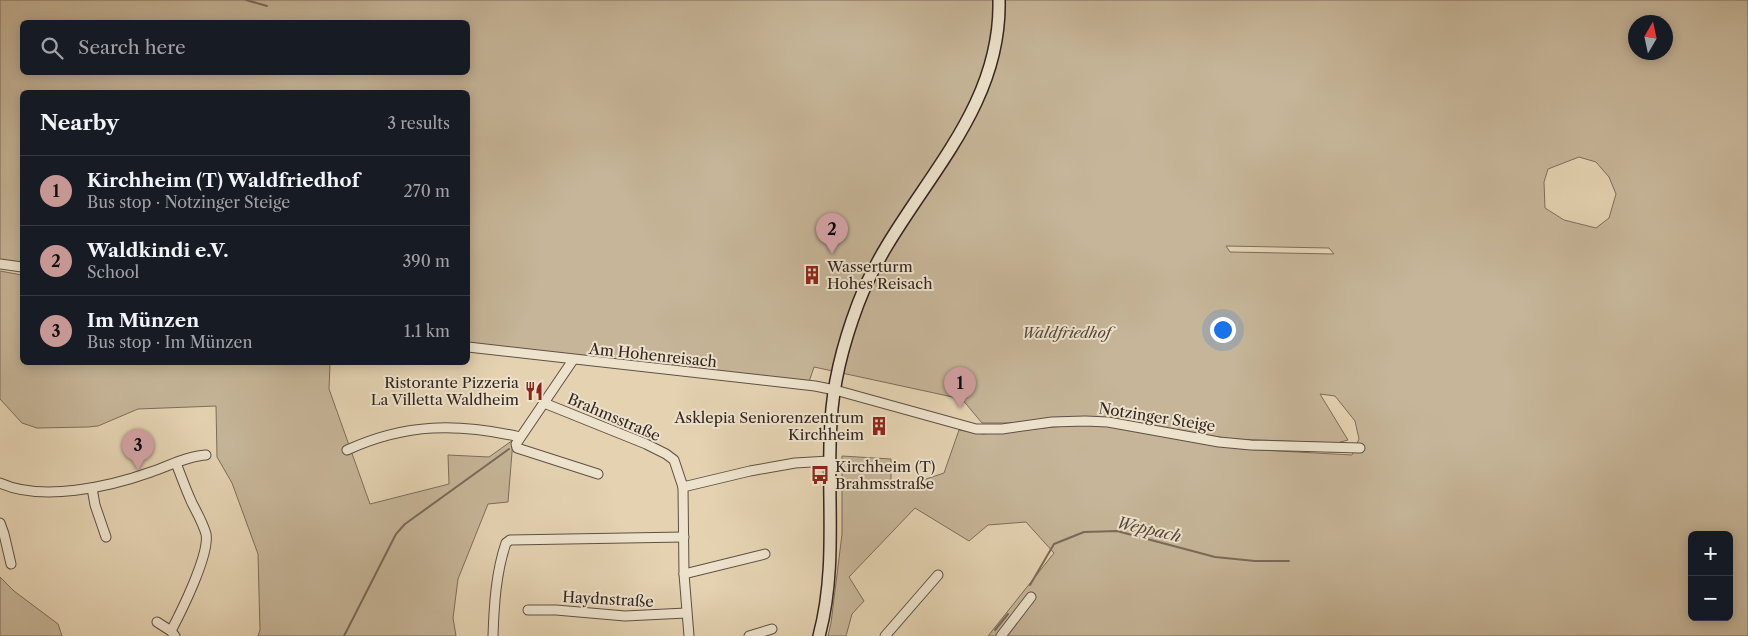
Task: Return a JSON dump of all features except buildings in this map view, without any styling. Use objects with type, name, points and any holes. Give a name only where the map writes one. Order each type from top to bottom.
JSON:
[{"type":"main road","points":[[819,636],[829,570],[830,423],[835,390],[850,330],[862,294],[881,257],[950,152],[964,129],[978,99],[991,62],[999,14],[999,0]]},
{"type":"street","points":[[0,264],[20,267]]},
{"type":"street","name":"Am Hohenreisach","points":[[470,347],[835,390]]},
{"type":"street","points":[[573,360],[516,444],[517,448],[598,474]]},
{"type":"street","name":"Notzinger Steige","points":[[835,390],[976,428],[1002,429],[1052,422],[1108,422],[1219,442],[1251,445],[1360,448]]},
{"type":"street","name":"Brahmsstraße","points":[[544,402],[646,444],[674,460],[683,487],[684,574],[689,636]]},
{"type":"street","points":[[347,450],[381,437],[432,427],[476,429],[520,437]]},
{"type":"street","points":[[0,483],[10,488],[50,492],[92,488],[134,478],[194,456],[206,455]]},
{"type":"street","points":[[683,487],[750,471],[795,463],[829,461]]},
{"type":"street","points":[[157,622],[173,633],[206,542],[201,520],[176,463]]},
{"type":"street","points":[[92,488],[95,505],[106,537]]},
{"type":"street","points":[[0,523],[11,564]]},
{"type":"street","points":[[493,636],[496,591],[506,543],[519,539],[684,537]]},
{"type":"street","points":[[684,574],[765,554]]},
{"type":"street","points":[[885,636],[938,575]]},
{"type":"street","points":[[1001,636],[1031,597]]},
{"type":"street","name":"Haydnstraße","points":[[528,610],[556,610],[625,616],[686,613]]},
{"type":"street","points":[[749,636],[772,629]]},
{"type":"green space","name":"Waldfriedhof","points":[[0,0],[1748,0],[1748,636],[988,636],[1054,553],[1026,522],[988,525],[969,541],[915,508],[849,577],[864,601],[852,614],[846,636],[828,636],[842,534],[842,456],[891,459],[891,491],[944,473],[959,430],[983,434],[1094,423],[1242,449],[1352,455],[1359,439],[1355,421],[1335,396],[1320,394],[1348,440],[1337,443],[1232,439],[1091,417],[982,423],[962,399],[814,367],[809,382],[470,347],[470,90],[20,90],[20,265],[0,261]],"holes":[[[1579,157],[1596,162],[1609,177],[1616,194],[1609,218],[1596,228],[1564,220],[1545,208],[1544,182],[1548,169]],[[1226,246],[1329,248],[1334,254],[1230,252]]]},
{"type":"green space","points":[[0,271],[20,275],[20,365],[330,365],[329,389],[370,504],[449,484],[448,455],[489,457],[513,440],[508,502],[488,504],[458,579],[453,618],[456,636],[258,636],[260,630],[258,554],[232,483],[217,457],[216,406],[138,409],[98,426],[37,428],[22,423],[0,399]]},
{"type":"green space","points":[[0,577],[14,591],[58,624],[62,636],[0,636]]},
{"type":"waterway","points":[[246,0],[267,6]]},
{"type":"waterway","points":[[344,636],[396,534],[405,524],[509,449]]},
{"type":"waterway","name":"Weppach","points":[[1030,585],[1054,544],[1084,532],[1117,531],[1215,557],[1255,561],[1289,561]]},
{"type":"waterway","name":"Weppach","points":[[995,630],[1008,614]]},
{"type":"place","name":"Waldkindi e.V.","points":[[832,254]]},
{"type":"place","name":"Wasserturm Hohes Reisach","points":[[812,275]]},
{"type":"place","name":"Ristorante Pizzeria La Villetta Waldheim","points":[[534,391]]},
{"type":"place","name":"Kirchheim (T) Waldfriedhof","points":[[960,408]]},
{"type":"place","name":"Asklepia Seniorenzentrum Kirchheim","points":[[879,426]]},
{"type":"place","name":"Im Münzen","points":[[138,470]]},
{"type":"place","name":"Kirchheim (T) Brahmsstraße","points":[[820,475]]}]
